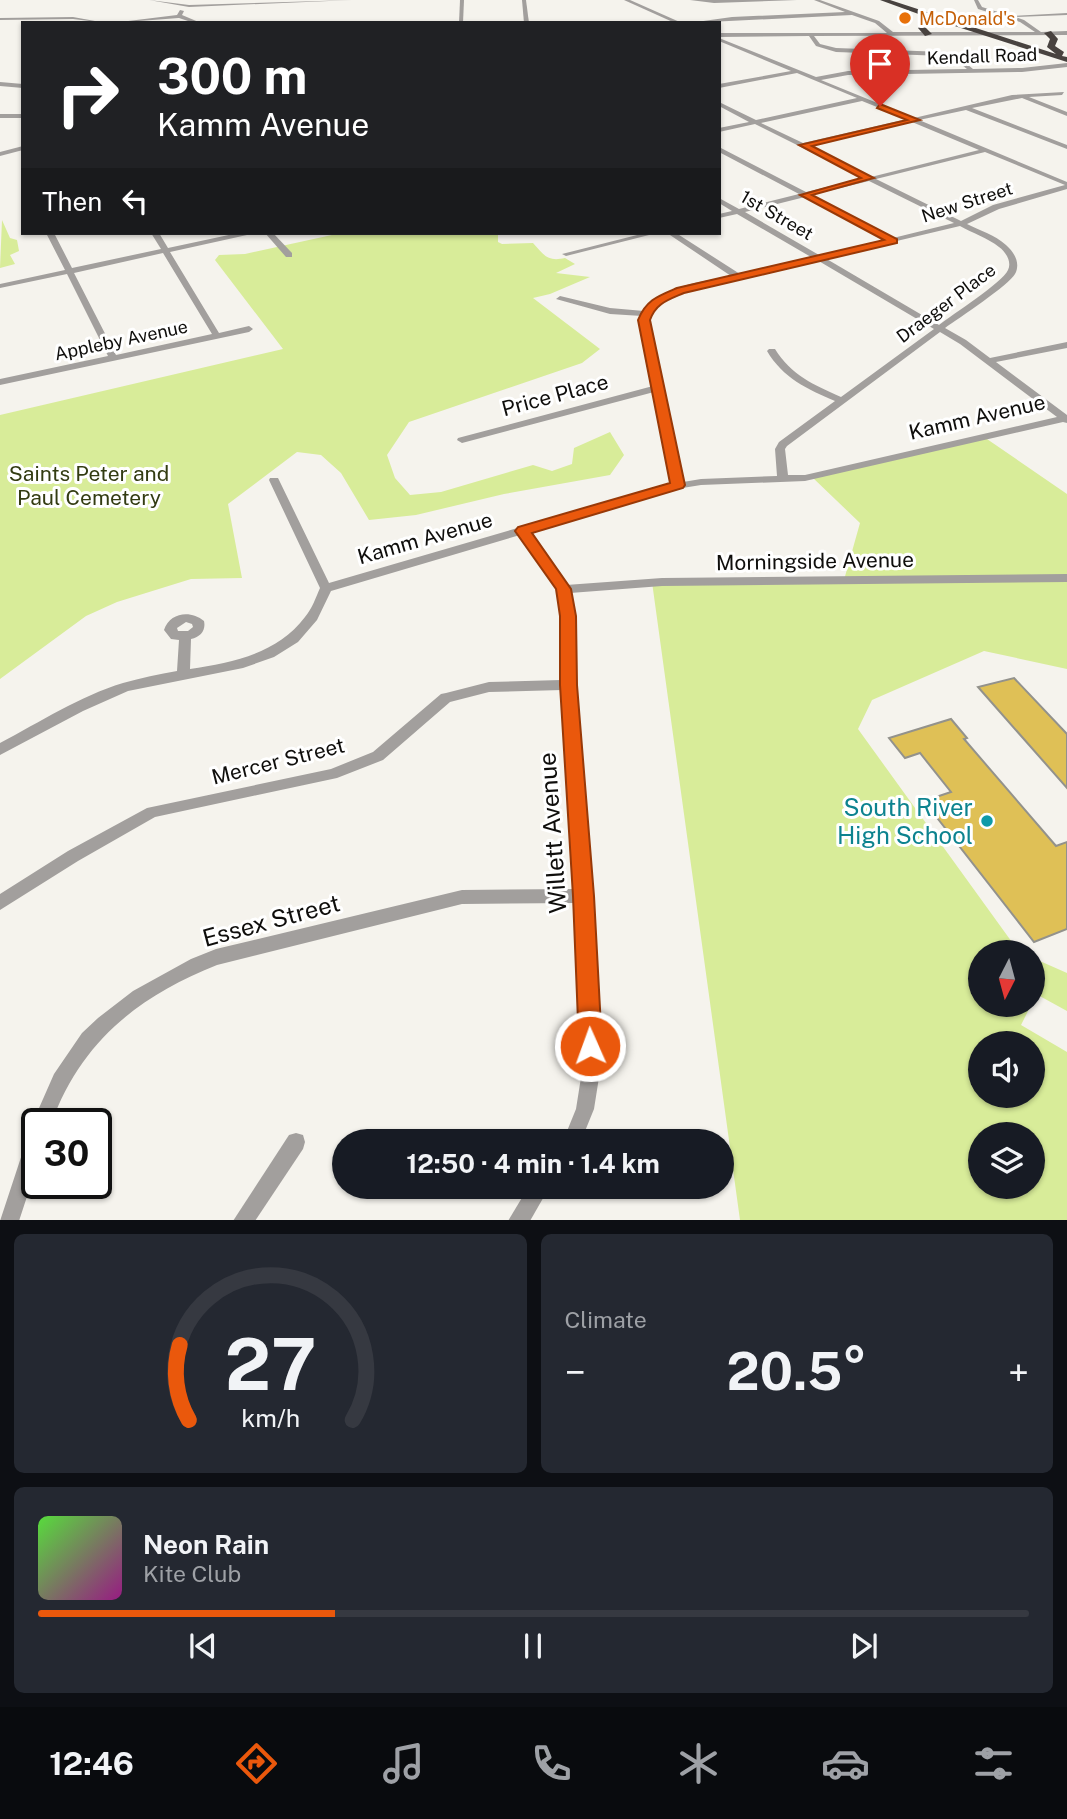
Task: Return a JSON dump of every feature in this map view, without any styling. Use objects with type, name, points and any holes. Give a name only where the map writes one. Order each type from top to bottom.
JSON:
[{"type":"highway","points":[[883,0],[1065,59]]},
{"type":"highway","points":[[895,0],[1065,59]]},
{"type":"highway","points":[[926,15],[933,20],[922,28],[928,34]]},
{"type":"highway","points":[[1044,33],[1054,39],[1051,47],[1065,59]]},
{"type":"street","points":[[150,0],[189,6],[259,1],[350,0]]},
{"type":"street","points":[[461,21],[462,0]]},
{"type":"street","points":[[524,0],[527,21]]},
{"type":"street","points":[[626,0],[675,21]]},
{"type":"street","points":[[692,0],[795,0]]},
{"type":"street","points":[[816,0],[877,22],[892,34]]},
{"type":"street","points":[[976,0],[981,8],[1044,33]]},
{"type":"street","points":[[179,16],[189,6]]},
{"type":"street","points":[[704,21],[724,18],[806,18],[853,13]]},
{"type":"street","points":[[1009,17],[1067,14]]},
{"type":"street","points":[[133,21],[179,16],[193,21]]},
{"type":"street","points":[[0,19],[73,18],[92,21]]},
{"type":"street","points":[[721,37],[1067,33]]},
{"type":"street","points":[[810,34],[818,45],[830,49],[938,53],[955,57],[972,71]]},
{"type":"street","points":[[721,38],[1067,186]]},
{"type":"street","name":"Kendall Road","points":[[814,79],[838,74],[1036,69],[1065,59]]},
{"type":"street","points":[[721,86],[796,72]]},
{"type":"street","points":[[906,72],[916,81]]},
{"type":"street","points":[[0,84],[21,84]]},
{"type":"street","points":[[804,145],[1020,96],[1062,93]]},
{"type":"street","points":[[1020,96],[1067,114]]},
{"type":"street","points":[[721,130],[862,99]]},
{"type":"street","points":[[721,105],[870,178]]},
{"type":"street","points":[[967,108],[1067,147]]},
{"type":"street","points":[[0,116],[21,116]]},
{"type":"street","points":[[0,154],[21,149]]},
{"type":"street","points":[[721,150],[893,241]]},
{"type":"street","points":[[721,216],[987,150]]},
{"type":"street","name":"Draeger Place","points":[[783,480],[780,449],[783,444],[1001,283],[1013,269],[1012,258],[1006,248],[870,178]]},
{"type":"street","name":"New Street","points":[[646,314],[652,304],[670,293],[961,224],[996,207],[1067,186]]},
{"type":"street","name":"1st Street","points":[[721,201],[940,329],[990,362],[1066,419]]},
{"type":"street","points":[[51,235],[113,358]]},
{"type":"street","points":[[156,235],[217,336]]},
{"type":"street","points":[[0,286],[238,235]]},
{"type":"street","points":[[271,235],[289,255]]},
{"type":"street","points":[[566,254],[645,235]]},
{"type":"street","points":[[674,235],[739,277]]},
{"type":"street","points":[[559,299],[610,311],[646,314],[645,325],[678,485]]},
{"type":"street","name":"Appleby Avenue","points":[[0,382],[249,329]]},
{"type":"street","points":[[990,362],[1067,345]]},
{"type":"street","points":[[772,351],[784,371],[801,383],[841,400]]},
{"type":"street","name":"Price Place","points":[[462,440],[658,388]]},
{"type":"street","name":"Kamm Avenue","points":[[326,588],[678,485],[805,478],[1066,419]]},
{"type":"street","points":[[0,749],[111,693],[183,674],[252,661],[289,644],[316,615],[326,588],[274,480]]},
{"type":"street","name":"Willett Avenue","points":[[523,531],[563,589],[568,616],[568,685],[584,896],[591,1071],[586,1109],[577,1129]]},
{"type":"street","name":"Morningside Avenue","points":[[563,589],[662,582],[1067,578]]},
{"type":"street","points":[[183,674],[185,637]]},
{"type":"street","name":"Mercer Street","points":[[0,903],[72,856],[152,812],[332,774],[379,756],[446,698],[489,687],[568,685]]},
{"type":"street","name":"Essex Street","points":[[47,1108],[75,1056],[100,1028],[133,1002],[191,966],[216,957],[462,897],[584,896]]},
{"type":"street","points":[[243,1220],[296,1142]]},
{"type":"street","points":[[9,1220],[21,1184]]},
{"type":"street","points":[[517,1220],[532,1199]]},
{"type":"green space","points":[[2,220],[10,238],[17,240],[19,251],[10,255],[15,264],[0,268]]},
{"type":"green space","name":"Saints Peter and Paul Cemetery","points":[[332,235],[498,235],[498,242],[502,244],[533,243],[546,256],[554,259],[565,258],[575,264],[556,273],[590,277],[550,294],[533,298],[600,349],[582,363],[409,422],[387,455],[395,478],[410,495],[441,492],[533,465],[552,471],[572,464],[574,448],[610,432],[624,455],[610,475],[504,494],[416,515],[369,520],[341,473],[321,455],[297,452],[228,504],[242,578],[191,579],[117,602],[86,616],[0,679],[0,415],[283,349],[215,260],[219,255],[245,254]]},
{"type":"green space","points":[[984,437],[1067,494],[1067,669],[984,651],[872,700],[858,729],[1010,940],[968,940],[968,1017],[1025,1017],[1021,1025],[1031,1031],[968,1031],[968,1108],[1045,1108],[1045,1039],[1067,1052],[1067,1220],[740,1220],[734,1176],[734,1129],[727,1129],[652,582],[844,580],[860,523],[812,477]]},
{"type":"green space","points":[[1045,963],[1067,973],[1067,1011],[1045,999]]},
{"type":"building","points":[[1014,678],[1067,734],[1067,788],[978,687]]},
{"type":"building","name":"South River High School","points":[[951,719],[967,738],[964,739],[1056,846],[1067,842],[1067,929],[1032,940],[924,801],[951,792],[920,753],[905,758],[889,738]]},
{"type":"place","name":"McDonald's","points":[[905,18]]},
{"type":"place","name":"South River High School","points":[[987,821]]},
{"type":"route","points":[[590,1046],[584,896],[568,685],[568,616],[563,589],[523,531],[678,485],[644,320],[649,308],[656,301],[681,290],[893,241],[804,195],[870,178],[804,145],[916,120],[880,106]]}]
